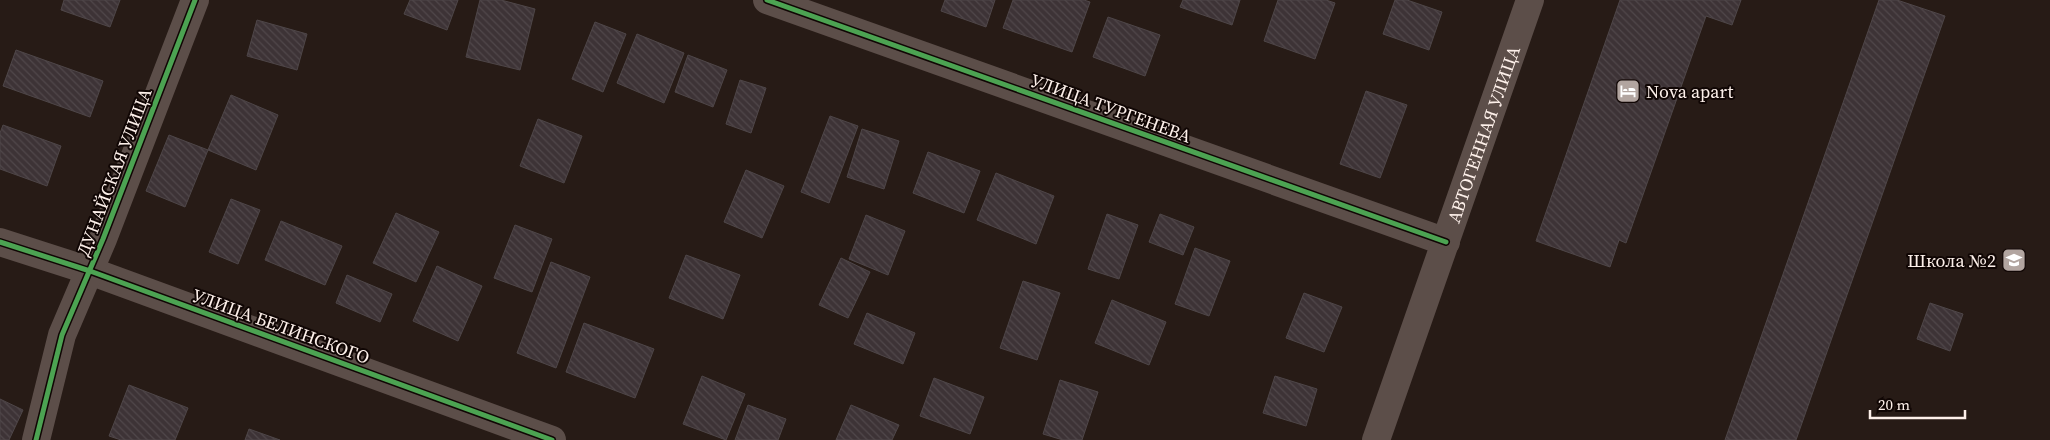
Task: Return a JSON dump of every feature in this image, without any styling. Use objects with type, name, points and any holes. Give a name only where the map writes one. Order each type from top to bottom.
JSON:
[{"type":"street","name":"ДУНАЙСКАЯ УЛИЦА","points":[[36,440],[62,334],[90,271],[195,0]]},
{"type":"street","name":"УЛИЦА ТУРГЕНЕВА","points":[[766,0],[1446,242]]},
{"type":"street","name":"АВТОГЕННАЯ УЛИЦА","points":[[1376,440],[1530,0]]},
{"type":"street","name":"УЛИЦА БЕЛИНСКОГО","points":[[0,242],[90,271],[552,440]]},
{"type":"building","points":[[64,0],[120,0],[110,27],[61,10]]},
{"type":"building","points":[[410,0],[458,0],[447,30],[404,14]]},
{"type":"building","points":[[480,0],[501,0],[535,9],[520,70],[466,57]]},
{"type":"building","points":[[945,0],[995,0],[986,27],[941,11]]},
{"type":"building","points":[[1013,0],[1084,0],[1090,2],[1072,52],[1003,28]]},
{"type":"building","points":[[1183,0],[1240,0],[1232,25],[1180,7]]},
{"type":"building","points":[[1278,0],[1326,0],[1335,3],[1315,59],[1264,41]]},
{"type":"building","points":[[1395,0],[1407,0],[1442,12],[1429,50],[1383,34]]},
{"type":"building","points":[[1620,0],[1741,0],[1732,25],[1706,16],[1626,243],[1619,240],[1610,267],[1536,241]]},
{"type":"building","points":[[1879,0],[1897,0],[1945,16],[1796,440],[1725,440]]},
{"type":"building","points":[[1108,17],[1160,35],[1145,76],[1093,57]]},
{"type":"building","points":[[257,20],[307,34],[297,70],[247,56]]},
{"type":"building","points":[[595,22],[626,34],[603,92],[572,79]]},
{"type":"building","points":[[637,34],[684,53],[664,103],[617,83]]},
{"type":"building","points":[[16,50],[103,81],[90,117],[3,86]]},
{"type":"building","points":[[688,55],[727,70],[713,107],[675,92]]},
{"type":"building","points":[[740,80],[766,88],[751,133],[726,124]]},
{"type":"building","points":[[1366,91],[1407,105],[1380,178],[1340,164]]},
{"type":"building","points":[[231,95],[278,115],[256,170],[208,150]]},
{"type":"building","points":[[830,116],[858,126],[829,203],[801,192]]},
{"type":"building","points":[[538,119],[582,136],[564,183],[520,166]]},
{"type":"building","points":[[3,125],[61,146],[47,186],[0,169],[0,133]]},
{"type":"building","points":[[862,129],[899,141],[884,189],[847,177]]},
{"type":"building","points":[[169,135],[208,150],[185,207],[146,191]]},
{"type":"building","points":[[928,152],[980,171],[964,213],[913,193]]},
{"type":"building","points":[[746,170],[784,186],[762,238],[724,222]]},
{"type":"building","points":[[996,173],[1054,196],[1036,244],[977,220]]},
{"type":"building","points":[[231,199],[260,210],[238,264],[209,252]]},
{"type":"building","points":[[396,213],[439,232],[416,282],[373,263]]},
{"type":"building","points":[[1107,214],[1138,225],[1119,279],[1088,269]]},
{"type":"building","points":[[1160,214],[1194,227],[1183,255],[1149,242]]},
{"type":"building","points":[[866,215],[905,231],[888,275],[849,259]]},
{"type":"building","points":[[281,221],[342,246],[325,285],[265,260]]},
{"type":"building","points":[[515,225],[552,239],[532,292],[494,278]]},
{"type":"building","points":[[1195,248],[1230,261],[1209,316],[1175,304]]},
{"type":"building","points":[[686,255],[740,275],[723,319],[669,298]]},
{"type":"building","points":[[841,258],[870,272],[848,318],[819,305]]},
{"type":"building","points":[[551,262],[590,277],[556,368],[517,353]]},
{"type":"building","points":[[437,266],[482,286],[458,341],[413,321]]},
{"type":"building","points":[[347,275],[392,294],[380,322],[336,303]]},
{"type":"building","points":[[1023,281],[1060,293],[1037,360],[1000,348]]},
{"type":"building","points":[[1304,293],[1342,307],[1324,352],[1286,338]]},
{"type":"building","points":[[1112,300],[1166,322],[1149,365],[1095,343]]},
{"type":"building","points":[[1930,303],[1963,314],[1950,351],[1917,339]]},
{"type":"building","points":[[867,313],[915,333],[903,364],[854,344]]},
{"type":"building","points":[[584,323],[654,349],[635,398],[566,372]]},
{"type":"building","points":[[702,376],[745,394],[726,440],[683,424]]},
{"type":"building","points":[[1275,376],[1317,389],[1306,426],[1263,413]]},
{"type":"building","points":[[934,378],[984,397],[970,434],[920,416]]},
{"type":"building","points":[[1060,380],[1098,392],[1082,440],[1063,440],[1043,434]]},
{"type":"building","points":[[129,385],[188,408],[175,440],[121,440],[109,436]]},
{"type":"building","points":[[0,399],[23,410],[9,440],[0,440]]},
{"type":"building","points":[[748,405],[786,419],[778,440],[735,440]]},
{"type":"building","points":[[851,405],[899,425],[892,440],[836,440]]},
{"type":"building","points":[[249,429],[280,440],[245,440]]},
{"type":"cycle path","points":[[36,440],[62,335],[103,239],[195,0]]},
{"type":"cycle path","points":[[767,0],[1446,242]]},
{"type":"cycle path","points":[[0,242],[90,271],[552,440]]},
{"type":"place","name":"Nova apart","points":[[1628,91]]},
{"type":"place","name":"Школа №2","points":[[2014,260]]}]
